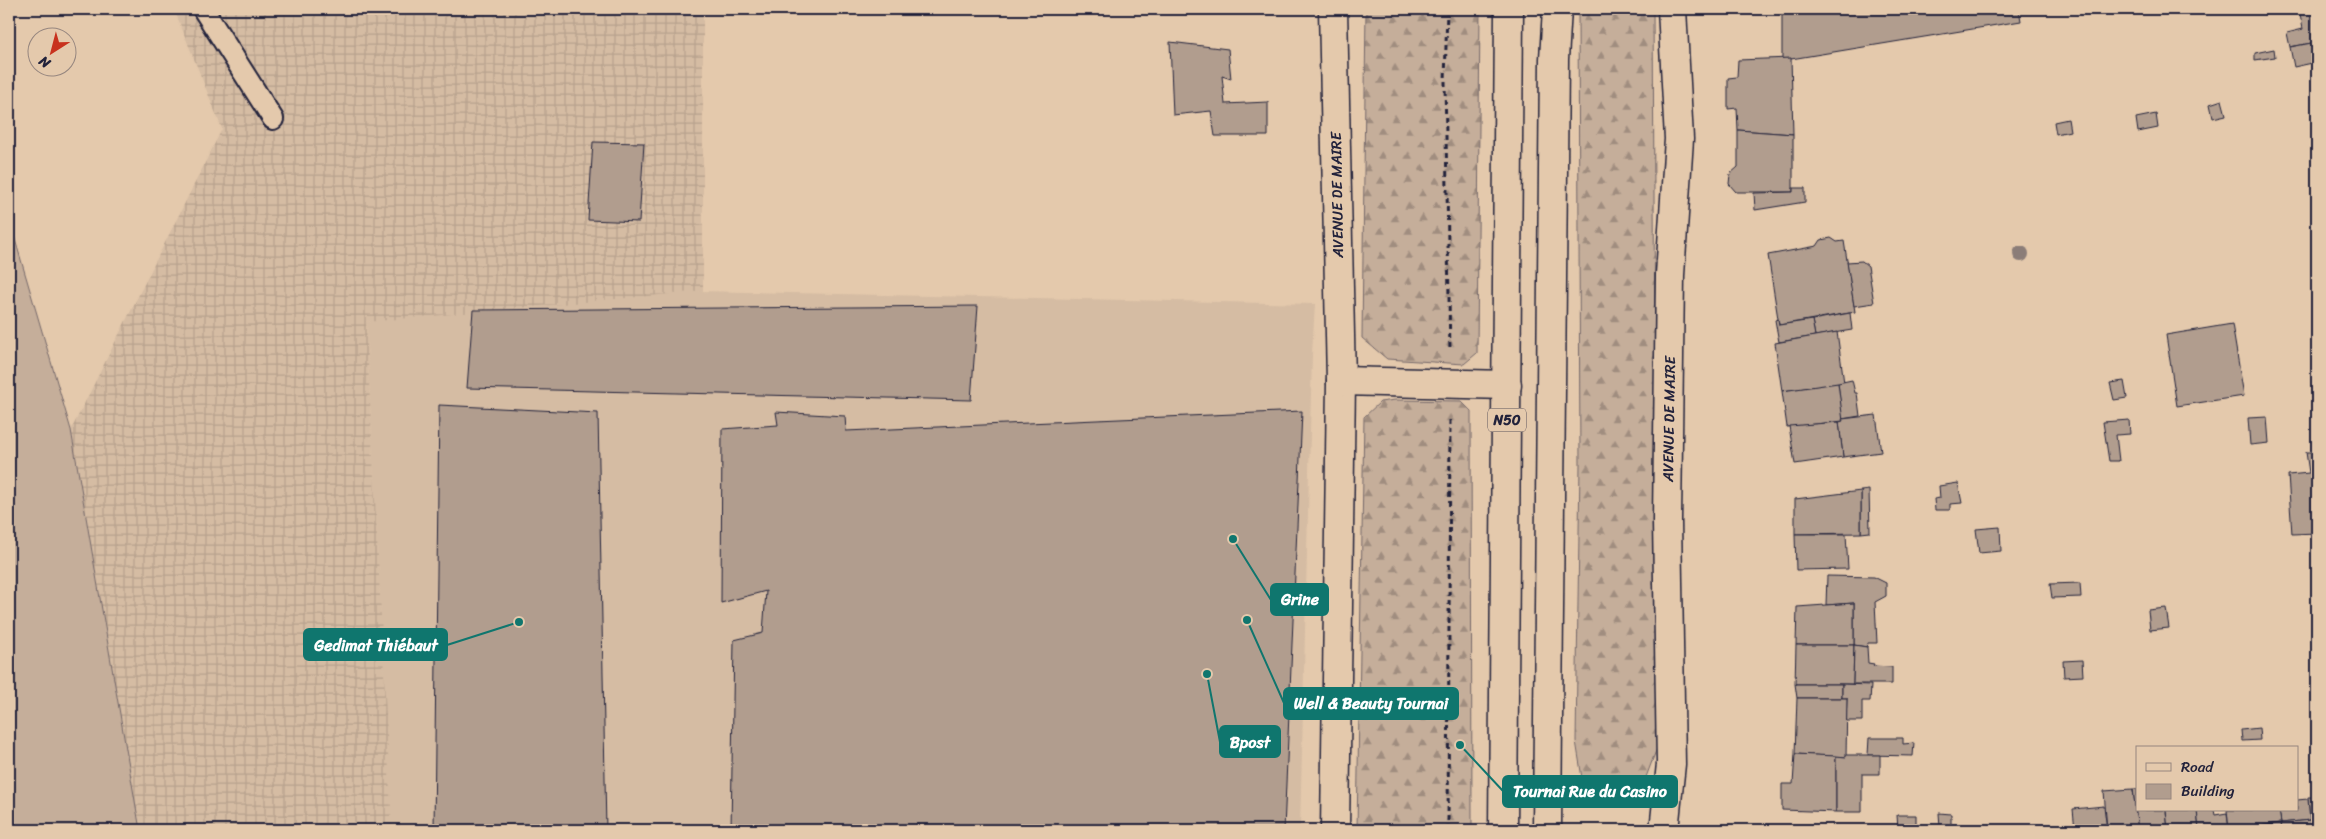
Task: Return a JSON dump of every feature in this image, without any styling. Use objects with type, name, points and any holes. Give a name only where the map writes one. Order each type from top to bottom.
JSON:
[{"type":"street","name":"AVENUE DE MAIRE","points":[[1333,9],[1341,381],[1335,830]]},
{"type":"street","name":"N50","points":[[1502,830],[1509,9]]},
{"type":"street","points":[[1547,830],[1554,69],[1557,9]]},
{"type":"street","name":"AVENUE DE MAIRE","points":[[1664,830],[1671,764],[1668,521],[1670,275],[1679,139],[1672,9]]},
{"type":"street","points":[[1341,381],[1507,385]]},
{"type":"lane","points":[[203,9],[273,119]]},
{"type":"path","points":[[1585,791],[1668,793]]},
{"type":"shaded area","points":[[174,9],[703,9],[703,291],[366,322],[392,830],[139,830],[71,430],[222,129]]},
{"type":"shaded area","points":[[507,287],[1315,304],[1312,354],[1300,830],[391,830],[366,322]]},
{"type":"green space","points":[[1366,9],[1480,9],[1477,353],[1464,364],[1387,359],[1362,338]]},
{"type":"green space","points":[[1578,9],[1653,9],[1657,748],[1643,785],[1583,784],[1576,741],[1580,465]]},
{"type":"green space","points":[[9,219],[71,430],[140,830],[9,830]]},
{"type":"green space","points":[[1395,400],[1461,401],[1471,411],[1472,830],[1357,830],[1364,417],[1380,402]]},
{"type":"building","points":[[1782,9],[2019,9],[2021,21],[1782,59]]},
{"type":"building","points":[[2299,9],[2317,9],[2317,42],[2290,47],[2287,33],[2303,29]]},
{"type":"building","points":[[1170,42],[1228,49],[1231,79],[1222,76],[1225,104],[1268,102],[1268,136],[1215,136],[1211,111],[1173,115]]},
{"type":"building","points":[[2317,42],[2317,62],[2294,67],[2290,47]]},
{"type":"building","points":[[2274,49],[2275,57],[2255,60],[2255,53]]},
{"type":"building","points":[[1791,58],[1793,134],[1738,130],[1737,108],[1728,109],[1728,78],[1737,77],[1738,60]]},
{"type":"building","points":[[2222,100],[2226,115],[2213,118],[2210,104]]},
{"type":"building","points":[[2156,114],[2158,128],[2138,132],[2136,118]]},
{"type":"building","points":[[2068,119],[2070,131],[2056,134],[2054,122]]},
{"type":"building","points":[[1738,130],[1793,134],[1793,192],[1736,192],[1729,184],[1730,174],[1738,167]]},
{"type":"building","points":[[593,142],[644,143],[639,222],[588,220]]},
{"type":"building","points":[[1793,188],[1805,188],[1805,202],[1755,210],[1754,193],[1793,192]]},
{"type":"building","points":[[1831,238],[1837,242],[1844,241],[1855,312],[1779,325],[1768,255],[1817,246],[1821,240]]},
{"type":"building","points":[[1862,261],[1868,266],[1874,303],[1854,306],[1847,262]]},
{"type":"building","points":[[978,306],[971,400],[467,388],[473,310]]},
{"type":"building","points":[[1850,313],[1852,330],[1815,336],[1812,320]]},
{"type":"building","points":[[1778,319],[1779,325],[1812,320],[1815,336],[1779,342],[1775,320]]},
{"type":"building","points":[[2232,324],[2244,396],[2177,406],[2166,335]]},
{"type":"building","points":[[1837,332],[1844,383],[1782,391],[1775,343]]},
{"type":"building","points":[[1852,380],[1855,393],[1857,393],[1860,416],[1842,419],[1838,383]]},
{"type":"building","points":[[2124,381],[2127,398],[2114,400],[2110,383]]},
{"type":"building","points":[[1838,383],[1843,421],[1787,427],[1782,391]]},
{"type":"building","points":[[439,405],[598,413],[606,830],[434,830]]},
{"type":"building","points":[[1302,411],[1284,830],[731,830],[734,640],[763,633],[766,591],[721,603],[722,429],[778,425],[776,412],[845,416],[846,431]]},
{"type":"building","points":[[1876,415],[1881,452],[1843,457],[1839,422],[1843,421],[1842,419]]},
{"type":"building","points":[[2267,417],[2269,443],[2250,445],[2248,418]]},
{"type":"building","points":[[2129,420],[2130,434],[2116,435],[2119,461],[2109,461],[2103,422]]},
{"type":"building","points":[[1839,422],[1843,457],[1795,464],[1789,426]]},
{"type":"building","points":[[2306,452],[2317,452],[2317,533],[2292,534],[2288,475],[2309,473]]},
{"type":"building","points":[[1958,483],[1962,503],[1950,504],[1950,510],[1935,510],[1934,499],[1940,498],[1939,486]]},
{"type":"building","points":[[1869,490],[1870,532],[1861,533],[1861,491]]},
{"type":"building","points":[[1861,491],[1861,533],[1795,534],[1795,499]]},
{"type":"building","points":[[2000,527],[2001,551],[1979,553],[1976,529]]},
{"type":"building","points":[[2312,533],[2317,533],[2317,561],[2314,561]]},
{"type":"building","points":[[1795,534],[1846,534],[1848,569],[1796,570]]},
{"type":"building","points":[[1827,576],[1874,577],[1886,583],[1886,596],[1875,602],[1877,643],[1868,643],[1867,647],[1854,645],[1854,603],[1826,605]]},
{"type":"building","points":[[2080,583],[2081,597],[2052,598],[2050,584]]},
{"type":"building","points":[[1854,603],[1854,645],[1796,645],[1797,607]]},
{"type":"building","points":[[2166,608],[2169,628],[2150,630],[2148,610]]},
{"type":"building","points":[[1796,645],[1854,645],[1853,684],[1795,684]]},
{"type":"building","points":[[1854,645],[1867,647],[1868,663],[1874,664],[1873,666],[1892,667],[1892,684],[1853,684]]},
{"type":"building","points":[[2082,660],[2083,676],[2064,677],[2063,661]]},
{"type":"building","points":[[1795,684],[1842,684],[1842,698],[1797,698]]},
{"type":"building","points":[[1842,684],[1871,685],[1870,701],[1862,701],[1862,721],[1846,721],[1847,698],[1842,698]]},
{"type":"building","points":[[1797,698],[1847,698],[1846,757],[1795,754]]},
{"type":"building","points":[[2259,728],[2260,740],[2242,741],[2241,730]]},
{"type":"building","points":[[1869,738],[1903,738],[1903,744],[1914,743],[1913,756],[1868,755]]},
{"type":"building","points":[[1795,754],[1836,756],[1836,812],[1782,810],[1782,784],[1793,784]]},
{"type":"building","points":[[1846,755],[1880,755],[1880,774],[1862,774],[1862,812],[1836,812],[1836,756],[1846,757]]},
{"type":"building","points":[[2133,789],[2138,830],[2107,830],[2104,791]]},
{"type":"building","points":[[2133,789],[2136,789],[2136,812],[2166,812],[2168,830],[2138,830]]},
{"type":"building","points":[[2308,797],[2317,797],[2317,819],[2310,820]]},
{"type":"building","points":[[2308,799],[2310,820],[2281,823],[2279,812],[2298,812],[2298,800]]},
{"type":"building","points":[[2104,806],[2107,830],[2075,830],[2073,809]]},
{"type":"building","points":[[2166,812],[2197,812],[2199,830],[2168,830]]},
{"type":"building","points":[[2197,812],[2214,812],[2215,815],[2227,813],[2229,830],[2199,830]]},
{"type":"building","points":[[2227,812],[2279,812],[2281,823],[2229,830]]},
{"type":"building","points":[[1939,813],[1951,814],[1951,827],[1940,827]]},
{"type":"building","points":[[1897,815],[1916,815],[1916,830],[1898,830]]},
{"type":"building","points":[[2317,819],[2317,830],[2312,830],[2310,820]]},
{"type":"building","points":[[2310,820],[2312,830],[2282,830],[2281,823]]},
{"type":"building","points":[[2281,823],[2282,830],[2258,830],[2258,826]]},
{"type":"building","points":[[2258,826],[2258,830],[2229,830]]},
{"type":"place","name":"Grine","points":[[1233,539]]},
{"type":"place","name":"Well & Beauty Tournai","points":[[1247,620]]},
{"type":"place","name":"Gedimat Thiébaut","points":[[519,622]]},
{"type":"place","name":"Bpost","points":[[1207,674]]},
{"type":"place","name":"Tournai Rue du Casino","points":[[1460,745]]}]
